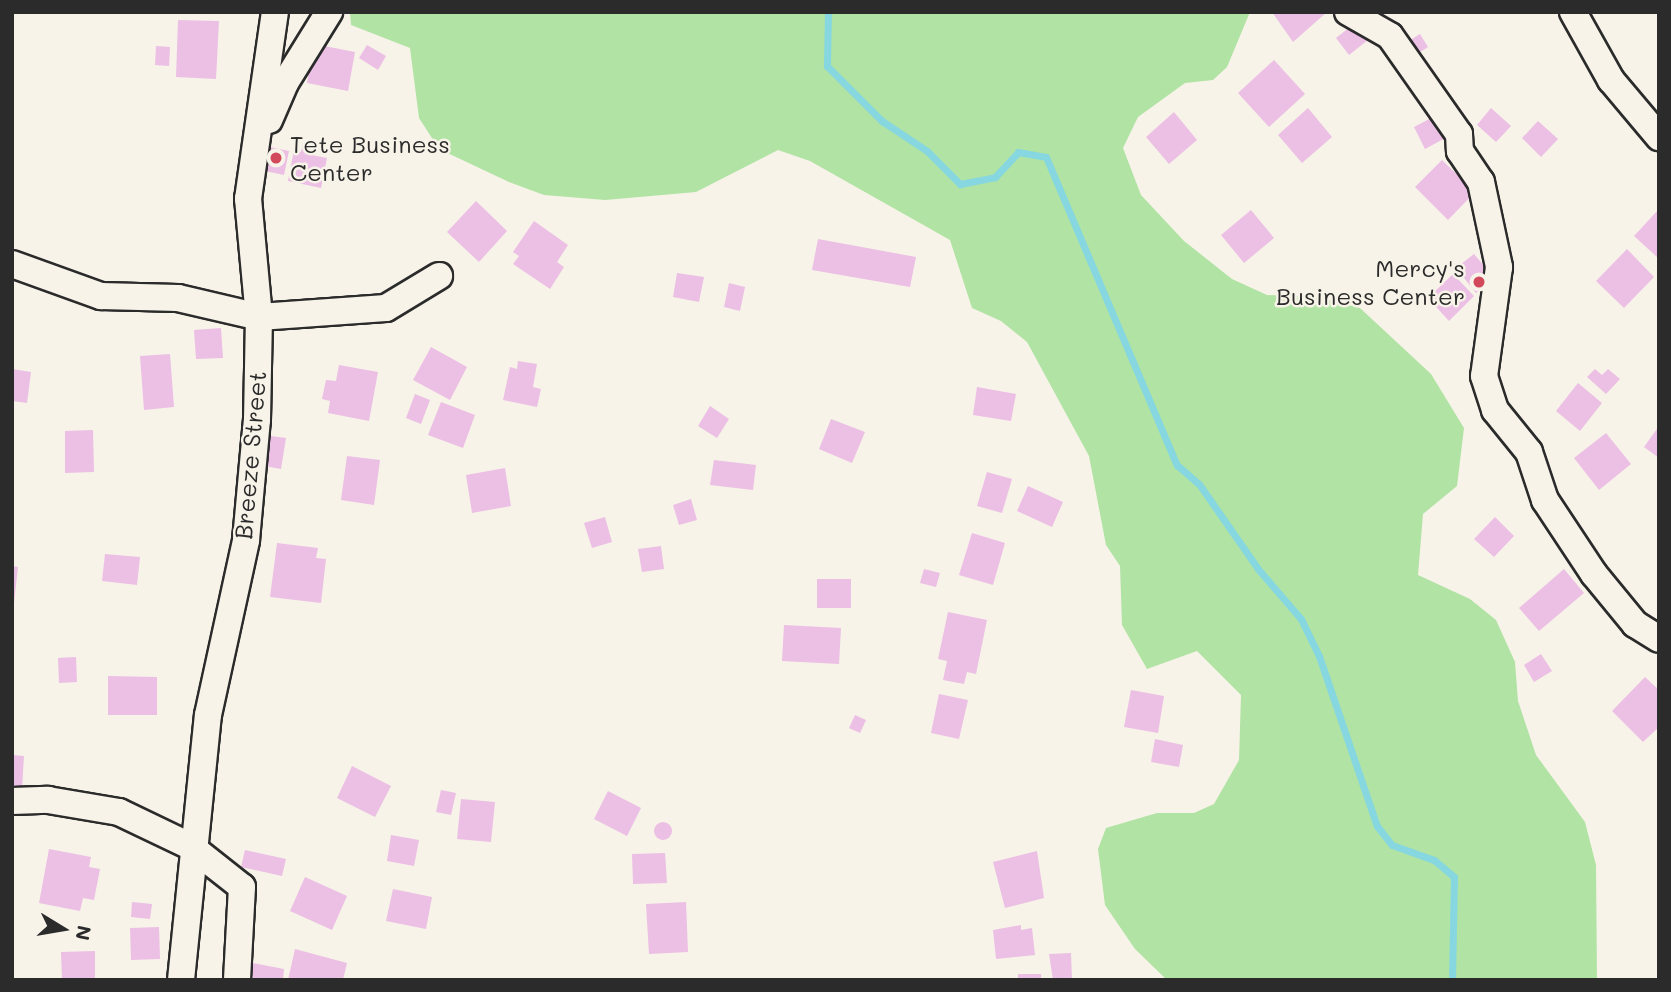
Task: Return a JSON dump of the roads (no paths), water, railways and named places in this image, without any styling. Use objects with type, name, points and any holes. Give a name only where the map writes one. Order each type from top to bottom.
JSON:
[{"type":"street","name":"Breeze Street","points":[[181,980],[190,846],[208,715],[246,540],[257,419],[259,317],[248,199],[275,12]]},
{"type":"street","points":[[254,155],[285,83],[330,12]]},
{"type":"street","points":[[1348,12],[1390,36],[1459,134],[1460,151],[1481,182],[1499,267],[1483,376],[1495,410],[1528,452],[1545,500],[1594,574],[1635,624],[1659,639]]},
{"type":"street","points":[[1573,12],[1611,80],[1659,137]]},
{"type":"street","points":[[12,264],[101,296],[178,298],[259,317],[386,308],[439,276]]},
{"type":"street","points":[[12,801],[48,800],[118,812],[190,846],[242,887],[237,980]]},
{"type":"waterway","points":[[828,12],[827,66],[882,121],[927,151],[960,184],[995,177],[1018,152],[1046,157],[1177,465],[1199,484],[1258,569],[1301,619],[1319,656],[1377,826],[1392,845],[1434,860],[1454,877],[1452,980]]},
{"type":"place","name":"Tete Business Center","points":[[276,158]]},
{"type":"place","name":"Mercy's Business Center","points":[[1479,282]]}]
